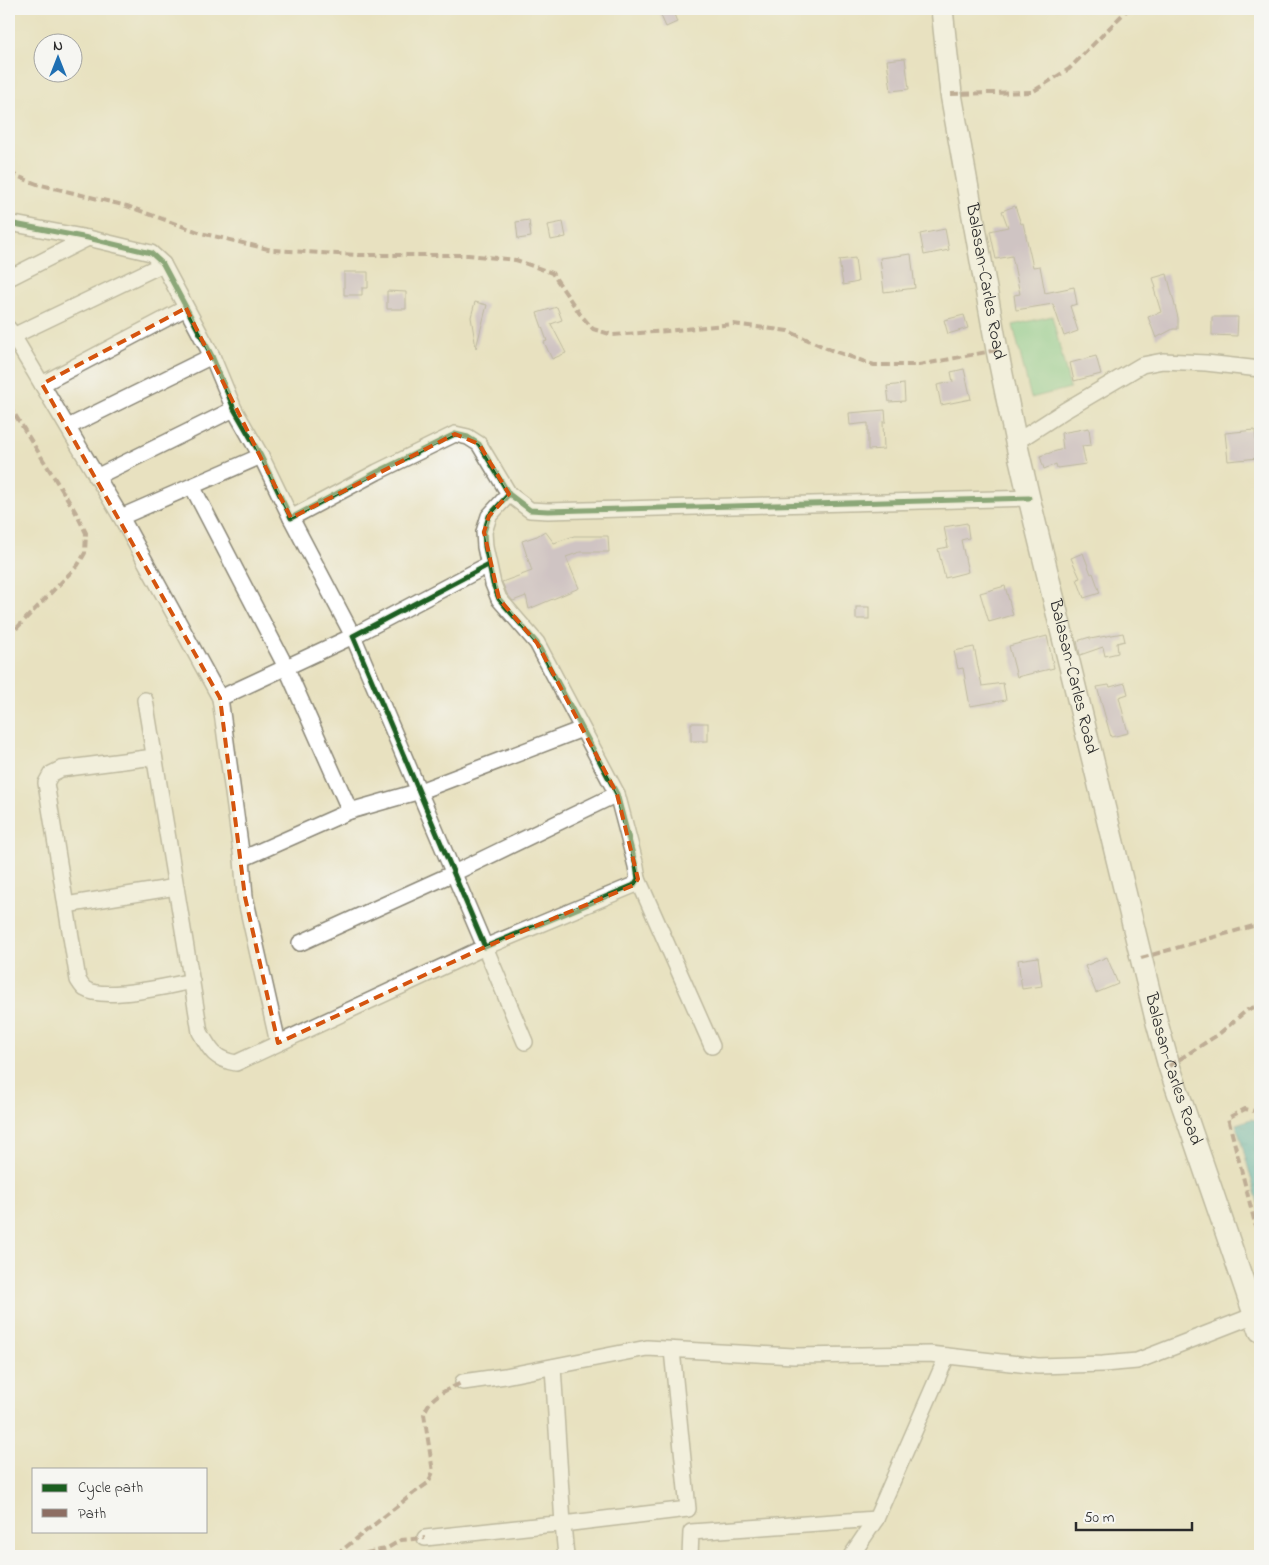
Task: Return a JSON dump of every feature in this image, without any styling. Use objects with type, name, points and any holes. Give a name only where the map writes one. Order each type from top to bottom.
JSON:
[{"type":"main road","name":"Balasan-Carles Road","points":[[942,9],[949,81],[998,350],[1029,498],[1157,1023],[1169,1066],[1258,1323]]},
{"type":"street","points":[[9,223],[88,238],[151,254],[163,264],[212,356],[234,409],[261,456],[291,518],[353,636],[525,1042]]},
{"type":"street","points":[[9,278],[88,238]]},
{"type":"street","points":[[163,264],[11,333],[120,516],[220,698],[242,859],[245,897],[278,1043]]},
{"type":"street","points":[[42,384],[186,308]]},
{"type":"street","points":[[68,427],[212,356]]},
{"type":"street","points":[[1016,442],[1142,365],[1163,361],[1206,362],[1260,369]]},
{"type":"street","points":[[96,477],[234,409]]},
{"type":"street","points":[[291,518],[455,434],[468,437],[479,444],[509,494],[530,510],[1029,498]]},
{"type":"street","points":[[120,516],[261,456]]},
{"type":"street","points":[[192,486],[286,667],[350,812]]},
{"type":"street","points":[[509,494],[489,516],[484,532],[488,565],[493,584],[499,599],[537,643],[617,794],[638,879],[712,1046]]},
{"type":"street","points":[[220,698],[353,636],[488,565]]},
{"type":"street","points":[[145,700],[200,1032],[211,1051],[224,1061],[236,1063],[485,947],[634,885],[638,879]]},
{"type":"street","points":[[242,859],[350,812],[420,792],[582,728]]},
{"type":"street","points":[[154,757],[61,769],[51,774],[46,784],[78,980],[84,989],[93,993],[127,993],[192,981]]},
{"type":"street","points":[[300,943],[454,873],[617,794]]},
{"type":"street","points":[[66,905],[176,887]]},
{"type":"street","points":[[463,1382],[505,1376],[647,1348],[794,1356],[930,1354],[1038,1366],[1103,1364],[1137,1361],[1258,1323]]},
{"type":"street","points":[[672,1350],[691,1532],[690,1556]]},
{"type":"street","points":[[851,1556],[876,1519],[947,1356]]},
{"type":"street","points":[[553,1367],[566,1556]]},
{"type":"street","points":[[425,1538],[688,1509]]},
{"type":"street","points":[[691,1532],[876,1519]]},
{"type":"highlighted area","points":[[186,308],[291,518],[455,434],[479,444],[509,494],[489,516],[484,532],[499,599],[537,643],[617,794],[638,879],[634,885],[485,947],[278,1043],[245,897],[220,698],[42,384]]},
{"type":"green space","points":[[1052,316],[1070,388],[1031,398],[1013,325]]},
{"type":"water","points":[[1251,1119],[1260,1121],[1260,1210],[1236,1124]]},
{"type":"building","points":[[658,9],[672,9],[677,22],[666,27]]},
{"type":"building","points":[[905,58],[909,89],[891,91],[887,60]]},
{"type":"building","points":[[1015,206],[1021,224],[1023,223],[1033,267],[1040,266],[1045,293],[1074,287],[1077,304],[1070,306],[1078,331],[1064,336],[1053,304],[1016,310],[1014,295],[1020,294],[1012,256],[996,259],[990,231],[1008,227],[1002,211]]},
{"type":"building","points":[[529,220],[531,237],[518,239],[516,222]]},
{"type":"building","points":[[563,222],[566,237],[551,240],[548,225]]},
{"type":"building","points":[[945,229],[949,250],[924,255],[920,234]]},
{"type":"building","points":[[911,254],[915,288],[884,292],[880,258]]},
{"type":"building","points":[[855,258],[858,282],[843,285],[839,260]]},
{"type":"building","points":[[344,272],[368,272],[368,288],[362,288],[362,295],[344,295]]},
{"type":"building","points":[[1167,274],[1178,318],[1178,329],[1173,329],[1156,338],[1148,317],[1161,312],[1154,289],[1156,288],[1153,278]]},
{"type":"building","points":[[387,291],[406,292],[406,309],[387,309]]},
{"type":"building","points":[[475,302],[487,305],[476,348],[471,317]]},
{"type":"building","points":[[557,307],[562,320],[551,324],[566,353],[552,359],[544,342],[547,341],[537,313]]},
{"type":"building","points":[[964,315],[968,328],[948,334],[944,320]]},
{"type":"building","points":[[1212,317],[1238,317],[1237,336],[1212,335]]},
{"type":"building","points":[[1096,356],[1101,374],[1074,381],[1070,363]]},
{"type":"building","points":[[964,369],[971,399],[941,405],[937,385],[953,382],[951,372]]},
{"type":"building","points":[[904,384],[905,401],[889,402],[887,386]]},
{"type":"building","points":[[885,410],[886,422],[883,422],[884,449],[868,450],[868,423],[850,425],[849,413]]},
{"type":"building","points":[[1089,428],[1091,445],[1082,446],[1086,464],[1057,468],[1056,464],[1044,469],[1040,456],[1063,449],[1061,433]]},
{"type":"building","points":[[1255,430],[1258,458],[1228,461],[1225,433]]},
{"type":"building","points":[[967,523],[969,538],[961,540],[968,572],[945,578],[938,549],[948,547],[944,527]]},
{"type":"building","points":[[545,531],[554,543],[574,536],[608,536],[609,552],[580,552],[566,557],[579,588],[529,609],[526,596],[513,601],[507,594],[502,582],[532,571],[522,541]]},
{"type":"building","points":[[1083,553],[1100,593],[1084,598],[1077,579],[1080,578],[1071,558]]},
{"type":"building","points":[[1005,586],[1013,615],[989,622],[980,593]]},
{"type":"building","points":[[856,607],[869,607],[869,619],[856,619]]},
{"type":"building","points":[[1123,633],[1125,641],[1117,643],[1118,653],[1105,656],[1103,647],[1080,655],[1077,641],[1090,637],[1090,639]]},
{"type":"building","points":[[1047,636],[1054,668],[1017,677],[1009,646]]},
{"type":"building","points":[[974,647],[982,686],[1003,683],[1006,700],[970,706],[963,668],[958,669],[954,651]]},
{"type":"building","points":[[1125,683],[1128,694],[1119,697],[1128,733],[1111,737],[1097,687],[1109,685],[1110,687]]},
{"type":"building","points":[[691,723],[708,723],[708,741],[691,741]]},
{"type":"building","points":[[1038,957],[1042,986],[1022,989],[1018,960]]},
{"type":"building","points":[[1107,957],[1118,984],[1096,993],[1085,966]]},
{"type":"marked path","points":[[951,94],[1032,92],[1069,69],[1128,9]]},
{"type":"marked path","points":[[9,173],[37,184],[127,206],[201,233],[272,250],[356,255],[468,255],[516,260],[552,273],[580,314],[593,329],[613,335],[733,324],[788,331],[831,350],[874,365],[919,365],[997,350]]},
{"type":"marked path","points":[[9,405],[75,511],[86,533],[85,553],[78,565],[9,636]]},
{"type":"marked path","points":[[1141,958],[1260,924]]},
{"type":"marked path","points":[[1169,1066],[1219,1034],[1247,1010],[1260,1005]]},
{"type":"marked path","points":[[1260,1112],[1245,1109],[1228,1118],[1260,1243]]},
{"type":"marked path","points":[[336,1555],[428,1483],[433,1472],[424,1414],[435,1397],[463,1382]]},
{"type":"marked path","points":[[330,1556],[358,1555],[386,1549],[401,1540],[425,1538]]},
{"type":"cycle path","points":[[9,223],[88,238],[151,253],[163,264],[212,356],[234,409],[261,456],[291,518],[377,472],[455,434],[468,437],[479,444],[509,494],[530,510],[1029,498]]},
{"type":"cycle path","points":[[488,565],[353,636],[485,947],[634,885],[638,879],[617,794],[537,643],[499,599],[493,584],[485,547],[484,532],[489,516],[509,494]]}]
